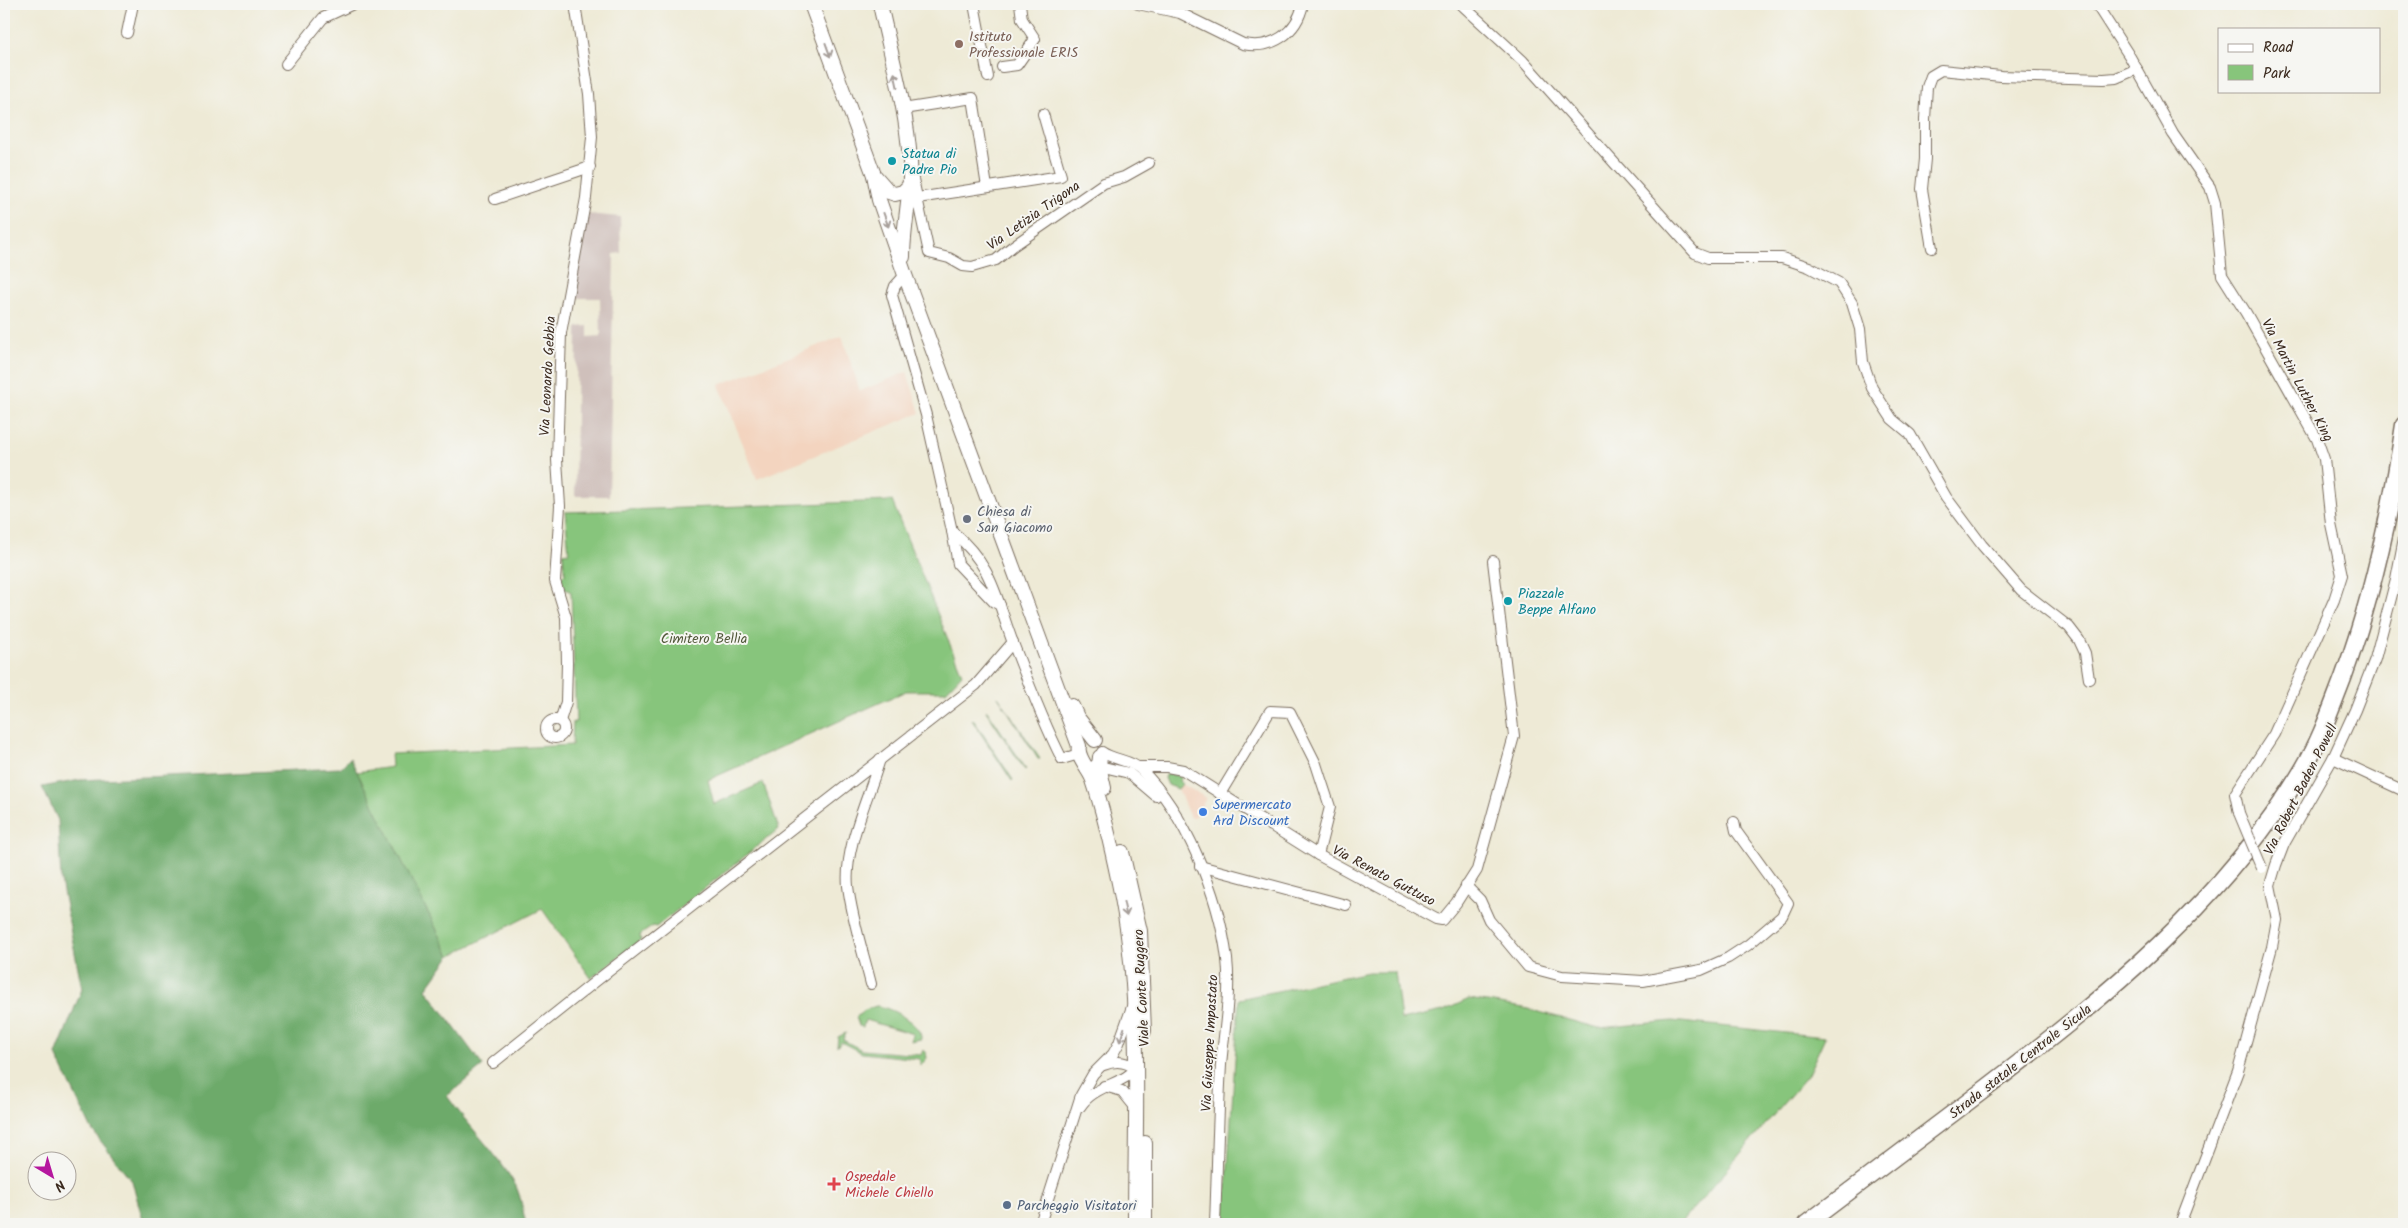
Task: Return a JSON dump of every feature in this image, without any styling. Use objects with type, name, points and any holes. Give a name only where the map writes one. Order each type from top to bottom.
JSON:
[{"type":"main road","points":[[811,4],[874,174],[879,200],[904,272],[1045,652],[1090,757]]},
{"type":"main road","points":[[880,4],[903,109],[910,163],[911,195],[903,232],[904,272]]},
{"type":"main road","points":[[874,174],[889,192],[894,194],[903,192],[911,195]]},
{"type":"main road","name":"Strada statale Centrale Sicula","points":[[1806,1224],[2106,994],[2182,924],[2220,882],[2264,828],[2304,768],[2329,715],[2357,640],[2379,561],[2396,479],[2404,425]]},
{"type":"main road","points":[[1045,652],[1057,672],[1077,717],[1095,740],[1085,740],[1090,757]]},
{"type":"main road","name":"Viale Conte Ruggero","points":[[1090,757],[1135,906],[1140,931],[1143,977],[1142,1221]]},
{"type":"main road","name":"Viale Conte Ruggero","points":[[1090,757],[1124,906],[1132,960],[1136,1107],[1142,1221]]},
{"type":"street","points":[[127,33],[134,4]]},
{"type":"street","points":[[286,64],[323,18],[353,4]]},
{"type":"street","name":"Via Leonardo Gebbia","points":[[560,721],[566,702],[567,663],[566,617],[555,581],[560,506],[557,460],[561,333],[590,167],[592,137],[589,94],[575,4]]},
{"type":"street","points":[[974,4],[988,77]]},
{"type":"street","points":[[1002,67],[1017,64],[1035,39],[1022,19],[1020,4]]},
{"type":"street","points":[[1138,4],[1180,13],[1243,44],[1254,46],[1266,45],[1288,33],[1296,22],[1303,4]]},
{"type":"street","points":[[1461,4],[1529,68],[1695,253],[1708,258],[1782,258],[1809,267],[1839,283],[1852,303],[1860,329],[1863,362],[1872,388],[1892,419],[1910,434],[1946,497],[1982,545],[2021,590],[2069,627],[2085,654],[2088,679]]},
{"type":"street","name":"Via Martin Luther King","points":[[2096,4],[2137,69],[2173,134],[2210,188],[2215,203],[2222,275],[2246,313],[2317,439],[2326,476],[2331,524],[2342,575],[2334,600],[2286,708],[2266,748],[2235,794],[2239,813],[2270,885]]},
{"type":"street","points":[[1932,248],[1922,189],[1925,159],[1927,87],[1931,76],[1940,70],[2001,76],[2104,79],[2116,78],[2137,69]]},
{"type":"street","points":[[903,109],[973,98],[987,187]]},
{"type":"street","points":[[911,195],[987,187],[1061,176],[1043,114]]},
{"type":"street","name":"Via Letizia Trigona","points":[[911,195],[929,253],[949,258],[963,266],[972,267],[996,260],[1013,246],[1104,183],[1124,177],[1150,163]]},
{"type":"street","points":[[495,199],[590,167]]},
{"type":"street","points":[[904,272],[895,286],[892,295],[917,380],[958,564],[994,602],[1000,605]]},
{"type":"street","points":[[952,531],[979,557],[993,582],[1013,642],[1062,759],[1110,758],[1138,767],[1156,786],[1173,812]]},
{"type":"street","name":"Via Robert Baden Powell","points":[[2270,885],[2284,844],[2333,758],[2355,710],[2374,659],[2396,579],[2404,538]]},
{"type":"street","name":"Via Renato Guttuso","points":[[1138,767],[1167,767],[1183,770],[1318,855],[1436,919],[1446,917],[1479,863],[1514,736],[1493,561]]},
{"type":"street","points":[[493,1063],[976,685],[1013,642]]},
{"type":"street","points":[[1220,794],[1270,711],[1290,712],[1316,764],[1330,807],[1318,855]]},
{"type":"street","points":[[1090,757],[1129,773],[1173,812]]},
{"type":"street","points":[[2333,758],[2404,791]]},
{"type":"street","points":[[871,984],[852,906],[848,886],[848,870],[853,844],[880,759]]},
{"type":"street","name":"Via Giuseppe Impastato","points":[[1173,812],[1182,825],[1200,866],[1221,925],[1227,960],[1228,995],[1221,1065],[1215,1224]]},
{"type":"street","points":[[1466,886],[1480,900],[1488,920],[1520,959],[1536,970],[1562,976],[1643,980],[1701,970],[1728,958],[1748,945],[1782,916],[1788,903],[1736,831],[1734,822]]},
{"type":"street","points":[[1200,866],[1346,904]]},
{"type":"street","points":[[2180,1224],[2238,1070],[2272,947],[2277,920],[2270,885]]},
{"type":"street","points":[[1074,1116],[1091,1094],[1136,1069],[1139,1064],[1139,1003],[1143,977]]},
{"type":"street","points":[[1040,1224],[1086,1082],[1103,1065],[1119,1043],[1134,1000]]},
{"type":"street","points":[[1103,1065],[1116,1061],[1129,1064],[1136,1069],[1140,1076],[1142,1221]]},
{"type":"street","points":[[1104,1086],[1122,1091],[1136,1107]]},
{"type":"shaded area","points":[[587,214],[620,217],[621,253],[614,254],[609,496],[575,496],[577,327],[588,326],[588,337],[601,336],[600,298],[570,298]]},
{"type":"shaded area","points":[[842,336],[860,391],[907,372],[920,413],[757,479],[719,385]]},
{"type":"shaded area","points":[[1182,784],[1206,798],[1196,816],[1190,818],[1178,789]]},
{"type":"green space","name":"Cimitero Bellia","points":[[892,501],[962,674],[946,691],[906,691],[708,780],[714,804],[763,783],[779,829],[656,927],[653,926],[640,935],[641,940],[591,978],[542,909],[450,956],[356,772],[392,767],[391,754],[572,745],[573,722],[576,722],[571,592],[560,586],[561,576],[565,574],[563,553],[569,552],[565,512]]},
{"type":"green space","points":[[998,696],[1040,759],[1038,759]]},
{"type":"green space","points":[[986,711],[1026,769],[1025,770]]},
{"type":"green space","points":[[972,720],[1013,780],[1012,781]]},
{"type":"green space","points":[[350,758],[450,956],[426,989],[483,1066],[447,1096],[500,1162],[516,1186],[526,1224],[144,1224],[132,1181],[92,1130],[56,1055],[82,989],[61,881],[58,820],[42,787],[80,780],[340,768]]},
{"type":"green space","points":[[1167,773],[1181,777],[1179,781],[1182,784],[1178,789],[1168,785],[1165,778]]},
{"type":"green space","points":[[1368,972],[1395,972],[1401,1020],[1443,1011],[1469,999],[1524,1008],[1599,1028],[1672,1021],[1825,1037],[1807,1076],[1680,1224],[1224,1224],[1239,999]]},
{"type":"green space","points":[[876,1006],[889,1009],[911,1022],[917,1028],[921,1039],[911,1041],[913,1034],[865,1020],[863,1027],[859,1026],[856,1017],[865,1010]]},
{"type":"green space","points":[[846,1033],[843,1040],[862,1050],[921,1055],[923,1050],[927,1058],[920,1066],[920,1059],[862,1053],[841,1042],[837,1047],[838,1037]]},
{"type":"place","name":"Istituto Professionale ERIS","points":[[959,44]]},
{"type":"place","name":"Statua di Padre Pio","points":[[892,161]]},
{"type":"place","name":"Chiesa di San Giacomo","points":[[967,519]]},
{"type":"place","name":"Piazzale Beppe Alfano","points":[[1508,601]]},
{"type":"place","name":"Supermercato Ard Discount","points":[[1203,812]]},
{"type":"place","name":"Ospedale Michele Chiello","points":[[834,1184]]},
{"type":"place","name":"Parcheggio Visitatori","points":[[1007,1205]]}]
